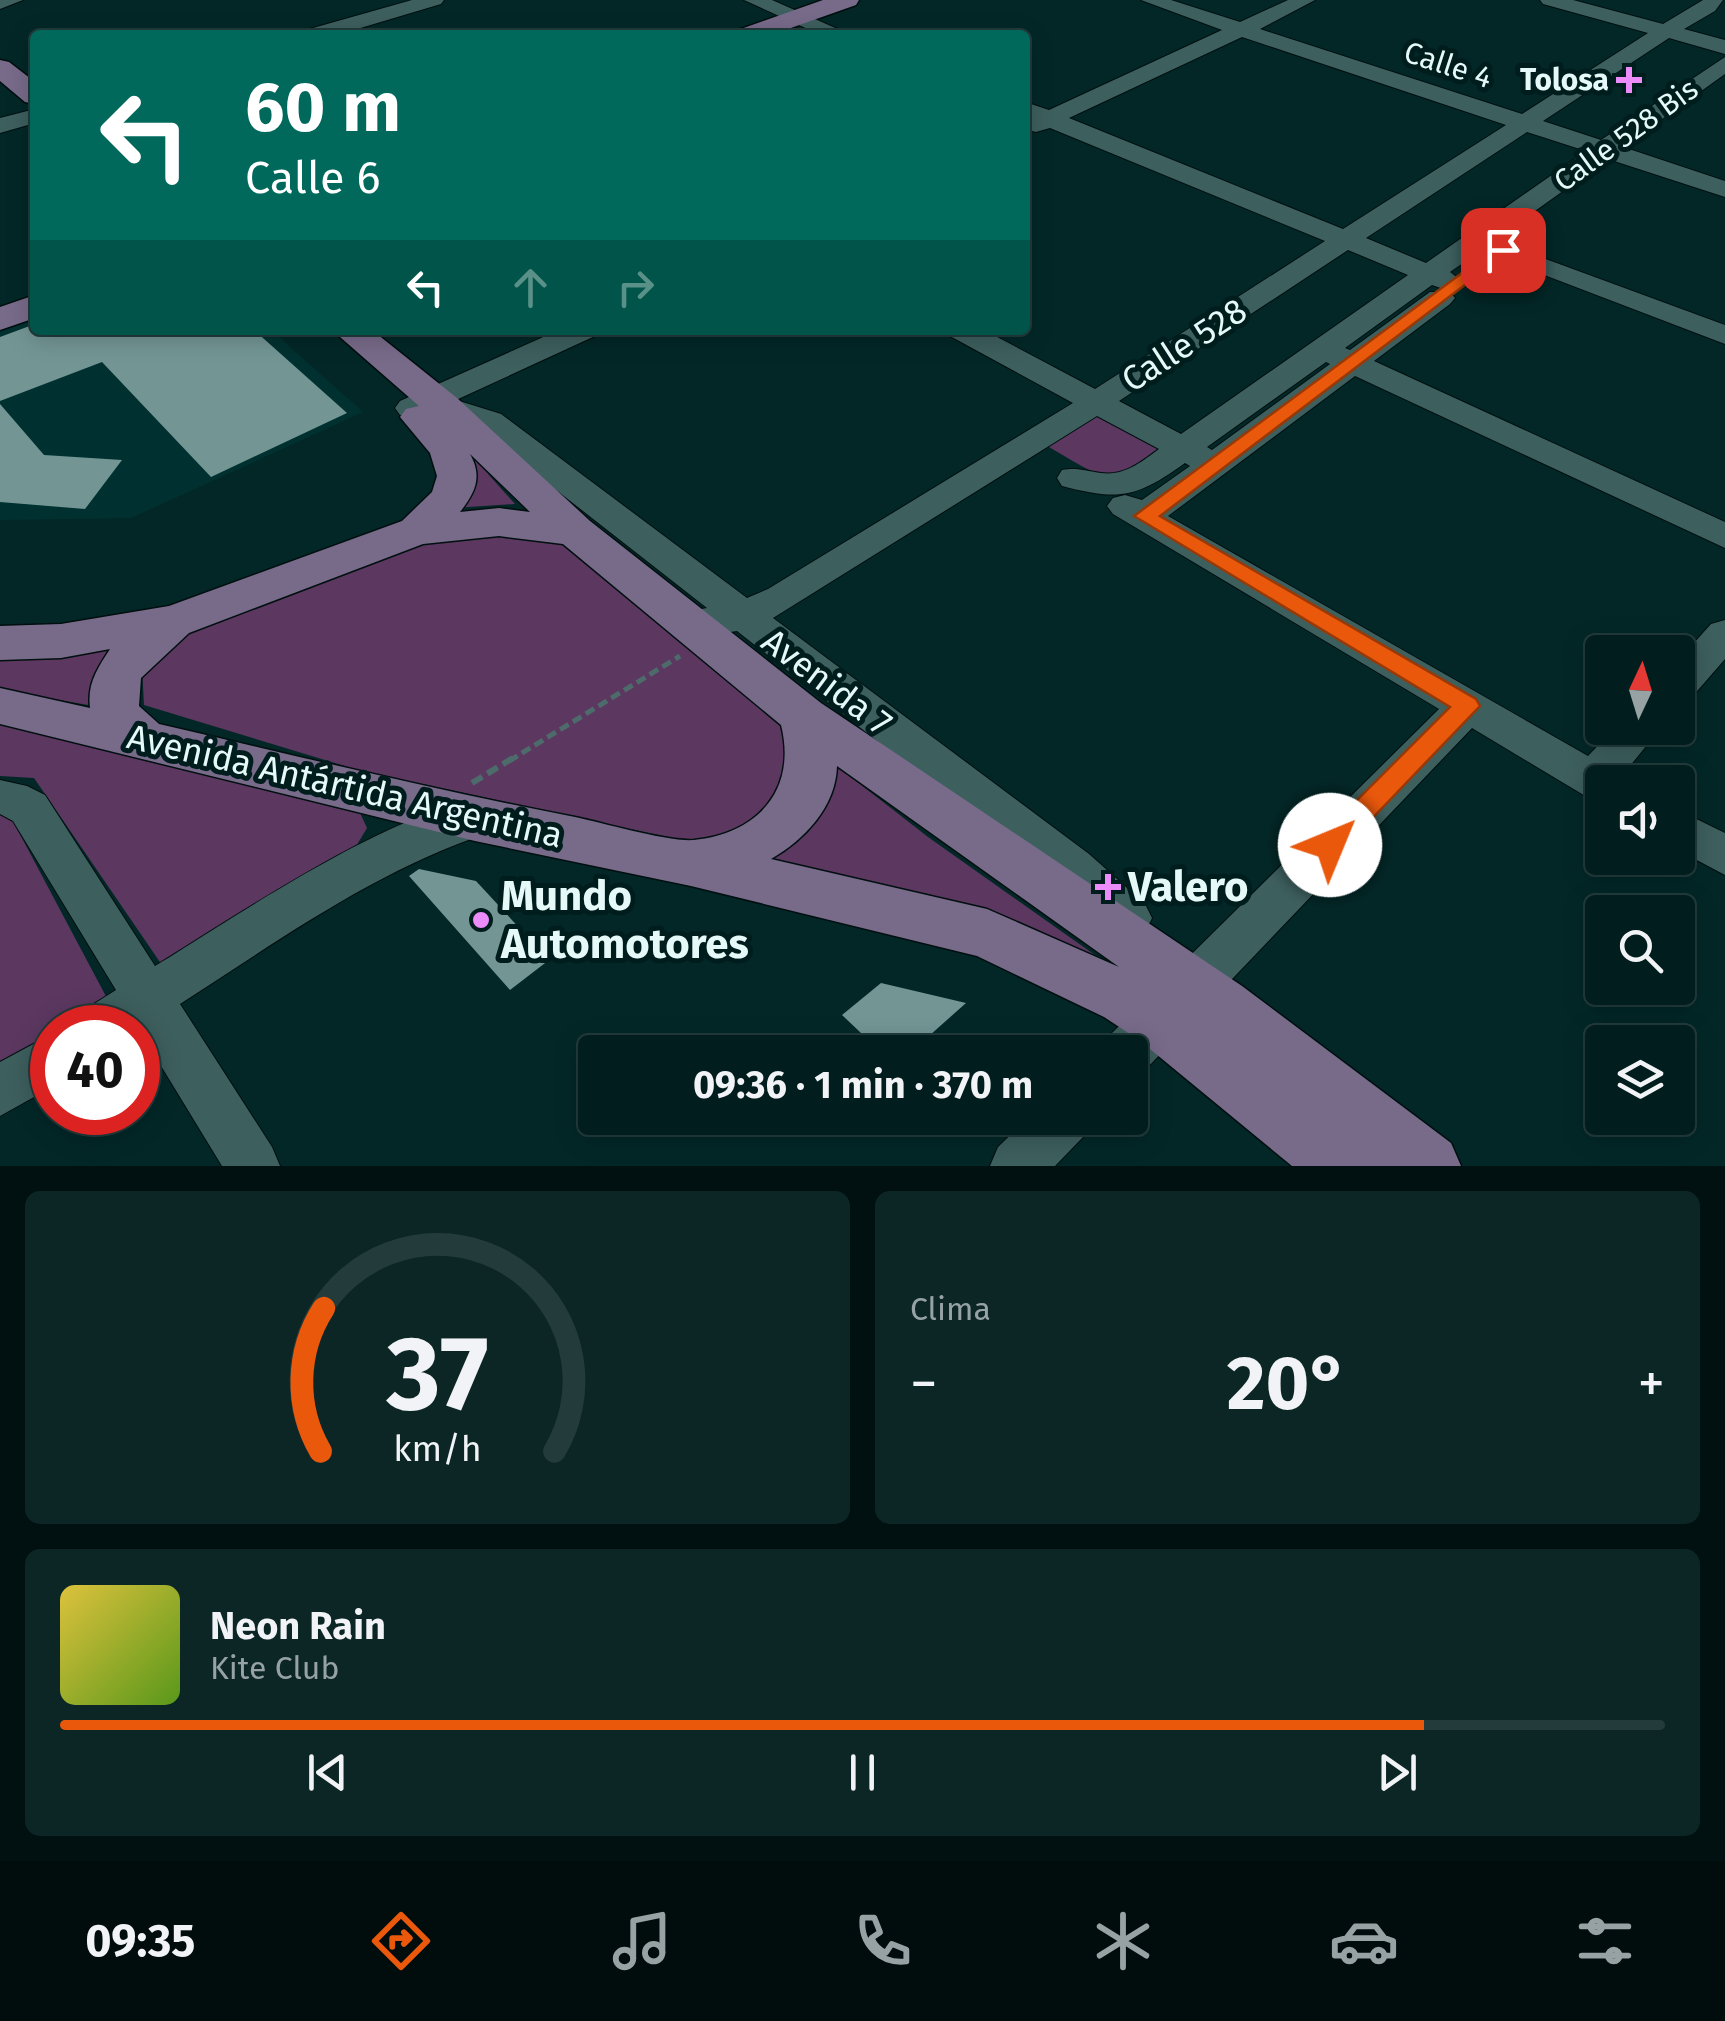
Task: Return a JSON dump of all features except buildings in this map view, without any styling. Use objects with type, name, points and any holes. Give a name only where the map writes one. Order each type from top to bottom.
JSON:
[{"type":"main road","points":[[800,26],[857,3]]},
{"type":"main road","points":[[0,47],[30,71]]},
{"type":"main road","points":[[0,68],[30,92]]},
{"type":"main road","points":[[0,300],[30,290]]},
{"type":"main road","points":[[0,319],[30,308]]},
{"type":"main road","name":"Avenida 7","points":[[326,335],[429,404],[456,461],[458,476],[447,504],[417,531]]},
{"type":"main road","name":"Avenida 7","points":[[355,335],[575,531],[712,627],[803,716],[1160,1019],[1343,1166]]},
{"type":"main road","points":[[0,643],[98,636],[175,621],[417,531],[499,522],[575,531]]},
{"type":"main road","points":[[142,739],[121,725],[112,706],[114,683],[126,660],[147,639],[175,621]]},
{"type":"main road","name":"Avenida Antártida Argentina","points":[[0,706],[453,814],[690,863]]},
{"type":"main road","points":[[690,863],[728,856],[760,841],[787,820],[806,795],[814,768],[813,741],[803,716]]},
{"type":"main road","name":"Avenida 7","points":[[690,863],[987,934],[1125,998],[1428,1166]]},
{"type":"street","points":[[0,3],[13,0]]},
{"type":"street","points":[[353,0],[406,28]]},
{"type":"street","points":[[331,30],[434,0]]},
{"type":"street","points":[[754,0],[800,26]]},
{"type":"street","name":"Calle 4","points":[[1150,0],[1725,189]]},
{"type":"street","points":[[1033,120],[1305,0]]},
{"type":"street","points":[[1550,0],[1664,32],[1723,69]]},
{"type":"street","name":"Calle 528","points":[[712,627],[781,598],[1021,451],[1708,7],[1713,0]]},
{"type":"street","name":"Calle 528 Bis","points":[[1074,478],[1105,485],[1137,480],[1180,448],[1337,355],[1443,280],[1503,250],[1723,69]]},
{"type":"street","points":[[0,126],[30,117]]},
{"type":"street","points":[[1033,120],[1443,280]]},
{"type":"street","name":"Calle 528 Bis","points":[[1443,280],[1472,245],[1619,154]]},
{"type":"street","points":[[1472,245],[1503,250],[1725,334]]},
{"type":"street","points":[[429,404],[574,335]]},
{"type":"street","points":[[969,335],[1212,464]]},
{"type":"street","points":[[1337,355],[1725,536]]},
{"type":"street","name":"Calle 528 Bis","points":[[1144,516],[1212,464],[1337,355]]},
{"type":"street","name":"Avenida 7","points":[[429,404],[489,421],[712,627],[1074,868],[1165,952],[1160,1019]]},
{"type":"street","points":[[1021,451],[1144,516],[1585,774]]},
{"type":"street","points":[[1695,667],[1725,634]]},
{"type":"street","points":[[1160,1019],[1468,706]]},
{"type":"street","points":[[1611,765],[1627,745]]},
{"type":"street","points":[[356,866],[378,840],[384,826],[372,795]]},
{"type":"street","points":[[15,802],[253,1166]]},
{"type":"street","points":[[135,1005],[356,866],[436,830],[453,814]]},
{"type":"street","points":[[1695,838],[1725,856]]},
{"type":"street","points":[[0,1092],[30,1072]]},
{"type":"street","points":[[1018,1166],[1048,1135]]},
{"type":"path","points":[[453,814],[712,627]]},
{"type":"shaded area","points":[[30,316],[30,335],[277,335],[363,412],[131,518],[0,520],[0,327]]},
{"type":"shaded area","points":[[1099,410],[1165,443],[1131,468],[1108,475],[1096,473],[1047,446]]},
{"type":"shaded area","points":[[440,420],[515,504],[453,508]]},
{"type":"shaded area","points":[[496,528],[557,536],[791,727],[793,782],[760,827],[710,846],[358,770],[144,705],[142,666],[184,630],[433,537]]},
{"type":"shaded area","points":[[122,641],[96,670],[94,706],[0,690],[0,653]]},
{"type":"shaded area","points":[[0,724],[355,802],[367,828],[352,853],[164,968],[34,778],[0,776]]},
{"type":"shaded area","points":[[824,756],[928,837],[1126,977],[753,858]]},
{"type":"shaded area","points":[[0,808],[6,808],[109,1002],[30,1005],[30,1052],[0,1071]]},
{"type":"place","name":"Tolosa","points":[[1629,80]]},
{"type":"place","name":"Valero","points":[[1108,887]]},
{"type":"place","name":"Mundo Automotores","points":[[481,920]]},
{"type":"route","points":[[1330,845],[1468,706],[1144,516],[1503,250]]}]
